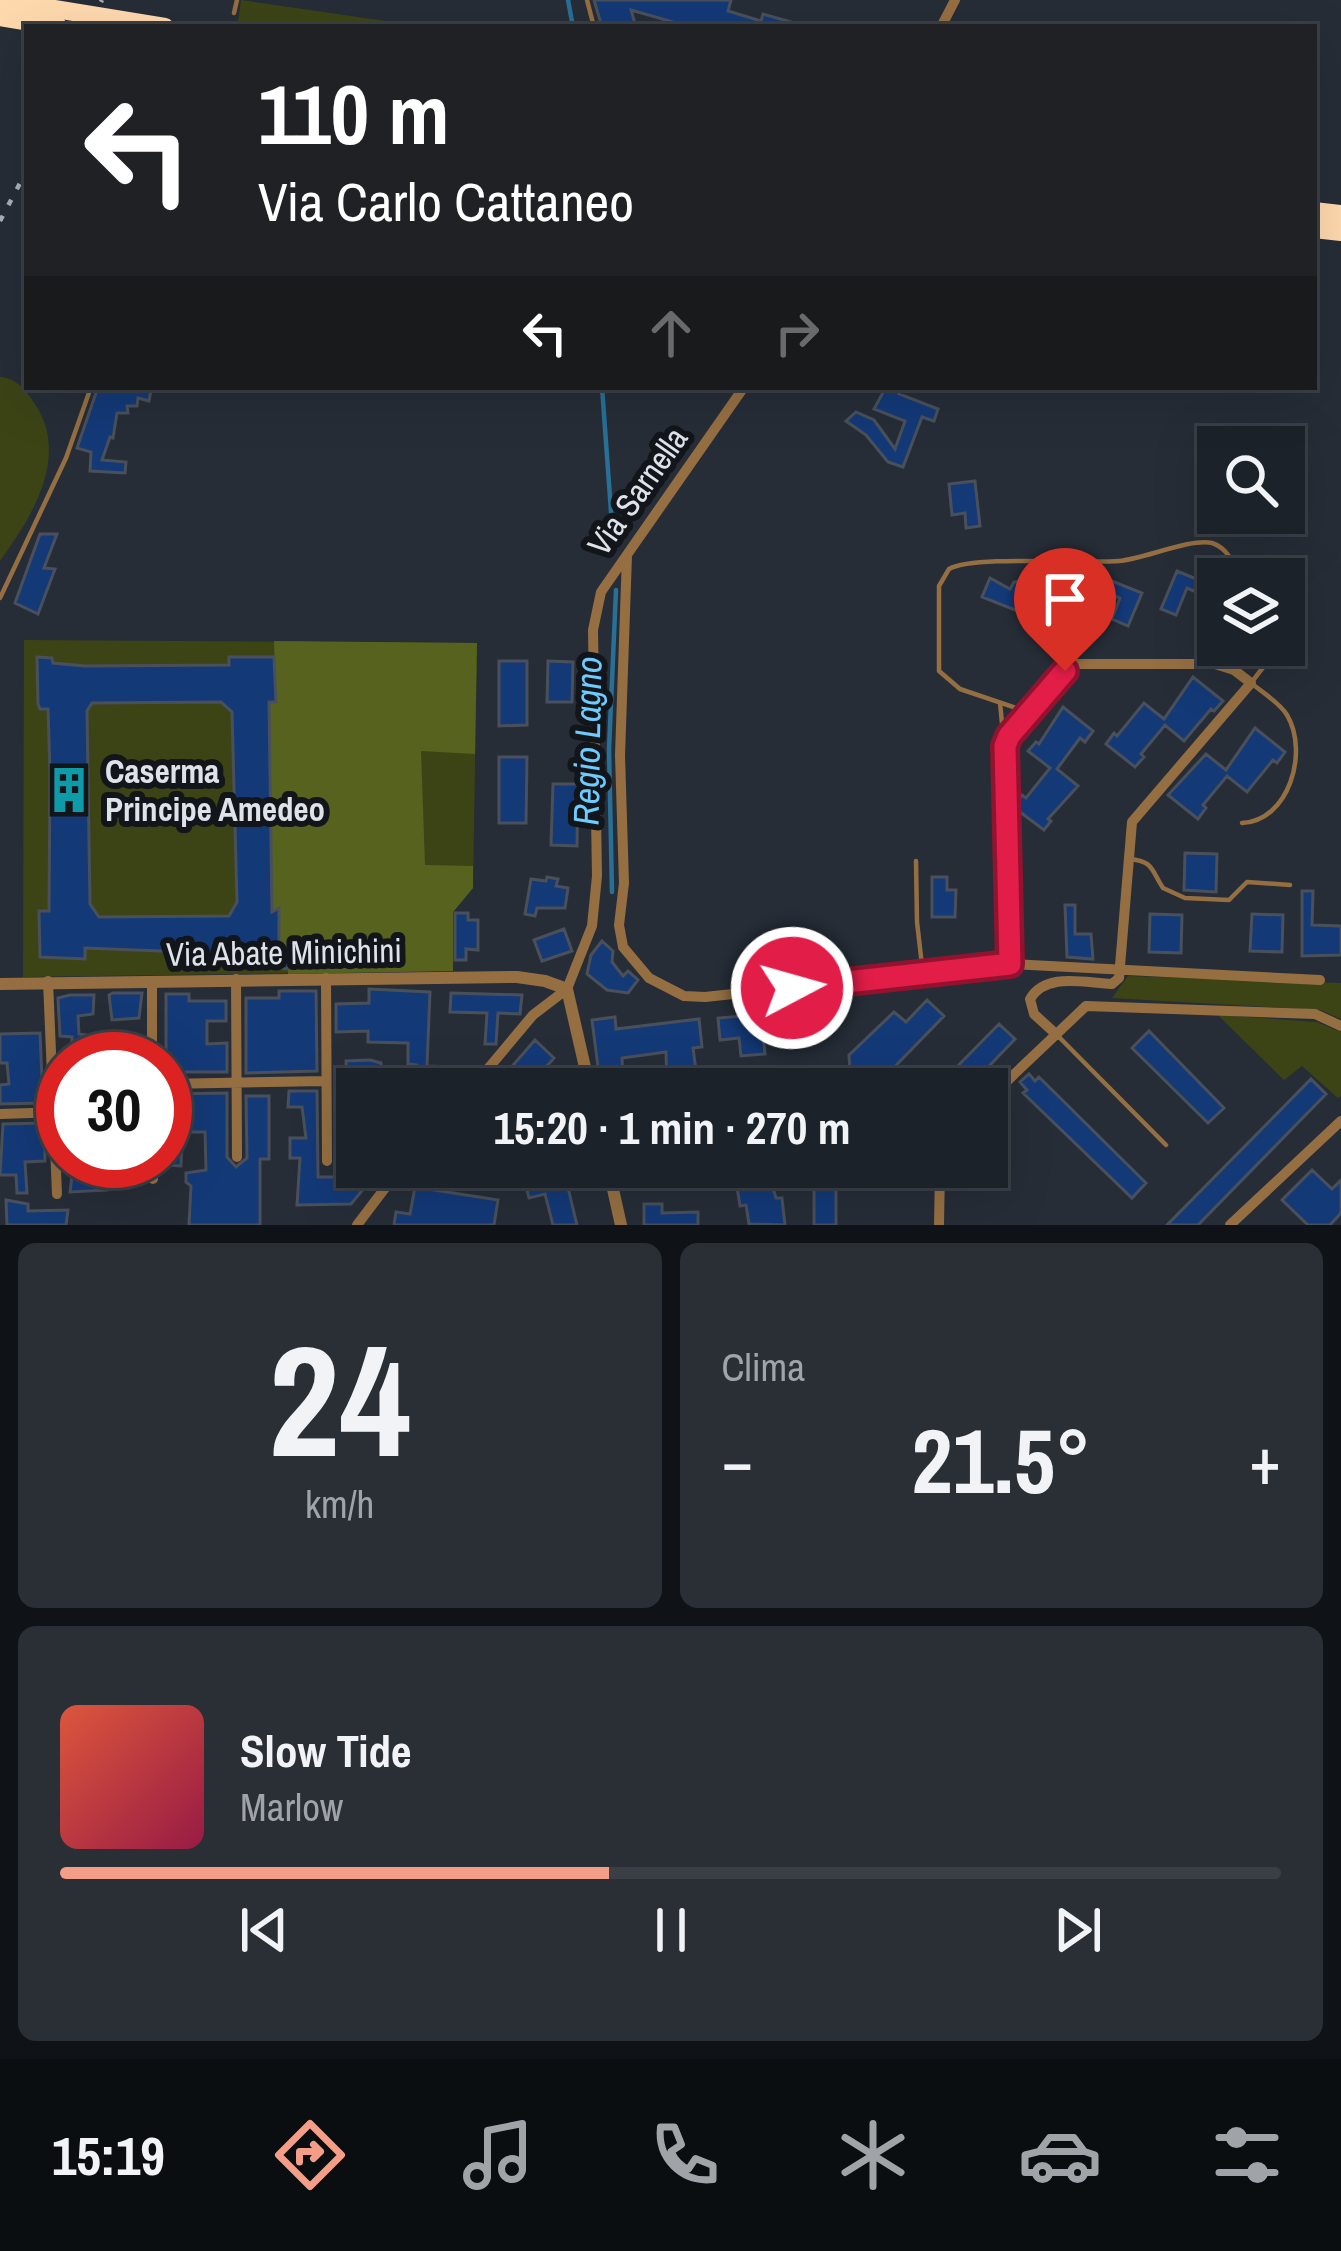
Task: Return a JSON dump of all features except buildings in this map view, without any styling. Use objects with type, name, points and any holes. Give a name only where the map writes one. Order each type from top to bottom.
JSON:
[{"type":"highway","points":[[0,0],[147,24]]},
{"type":"highway","points":[[0,17],[41,24]]},
{"type":"street","name":"Via Sarnella","points":[[566,989],[592,926],[596,902],[593,630],[601,592],[742,390]]},
{"type":"street","points":[[627,555],[620,690],[622,947],[649,979],[683,995],[705,998],[1010,964],[1320,980]]},
{"type":"street","points":[[1010,964],[1005,746],[1029,713],[1076,664],[1215,664],[1251,682],[1132,822],[1121,970],[1112,984],[1048,982],[1037,987],[1030,1000],[1034,1014],[1057,1035]]},
{"type":"street","points":[[596,902],[620,903]]},
{"type":"street","name":"Via Abate Minichini","points":[[0,985],[517,977],[566,989]]},
{"type":"street","points":[[326,978],[327,1161]]},
{"type":"street","points":[[152,980],[152,1032]]},
{"type":"street","points":[[236,980],[237,1157]]},
{"type":"street","points":[[48,981],[52,1032]]},
{"type":"street","points":[[489,1068],[533,1016],[566,989],[585,1068]]},
{"type":"street","points":[[1008,1080],[1086,1006],[1316,1014],[1341,1026]]},
{"type":"street","points":[[192,1083],[326,1081]]},
{"type":"street","points":[[0,1114],[36,1113]]},
{"type":"street","points":[[1230,1225],[1341,1121]]},
{"type":"street","points":[[57,1188],[57,1193]]},
{"type":"street","points":[[357,1225],[385,1188]]},
{"type":"street","points":[[613,1188],[622,1225]]},
{"type":"street","points":[[939,1225],[940,1188]]},
{"type":"lane","points":[[234,13],[237,0]]},
{"type":"lane","points":[[0,598],[66,458],[90,390]]},
{"type":"lane","points":[[1029,713],[950,684],[939,671],[939,586],[949,569],[957,565],[1116,561],[1200,542],[1221,548],[1230,558]]},
{"type":"lane","points":[[1242,823],[1254,822],[1277,805],[1296,770],[1287,714],[1251,682],[1264,666]]},
{"type":"lane","points":[[1000,703],[1005,746]]},
{"type":"lane","points":[[1129,859],[1147,860],[1163,888],[1186,898],[1229,900],[1247,882],[1290,885]]},
{"type":"lane","points":[[916,860],[916,922],[923,974]]},
{"type":"lane","points":[[1057,1035],[1166,1145]]},
{"type":"green space","points":[[241,0],[406,24],[249,24],[238,22]]},
{"type":"green space","points":[[0,377],[21,386],[30,397],[48,439],[48,460],[36,503],[0,561]]},
{"type":"green space","points":[[24,640],[477,643],[473,888],[453,912],[453,971],[23,977]]},
{"type":"green space","points":[[274,641],[477,643],[475,754],[421,751],[425,865],[473,866],[473,888],[453,912],[453,971],[288,974],[288,950],[279,949],[279,910],[272,912],[269,702],[276,701]]},
{"type":"green space","points":[[1128,976],[1341,983],[1341,1019],[1320,1010],[1112,998]]},
{"type":"green space","points":[[1218,1015],[1317,1022],[1341,1032],[1341,1096],[1302,1066],[1284,1080]]},
{"type":"waterway","name":"Regio Lagno","points":[[568,0],[572,24]]},
{"type":"waterway","points":[[602,390],[613,539]]},
{"type":"waterway","name":"Regio Lagno","points":[[612,892],[609,749],[616,590]]},
{"type":"railway","points":[[0,221],[24,176]]},
{"type":"place","name":"Caserma Principe Amedeo","points":[[69,790]]},
{"type":"route","points":[[792,988],[1010,964],[1005,746],[1065,671]]}]
